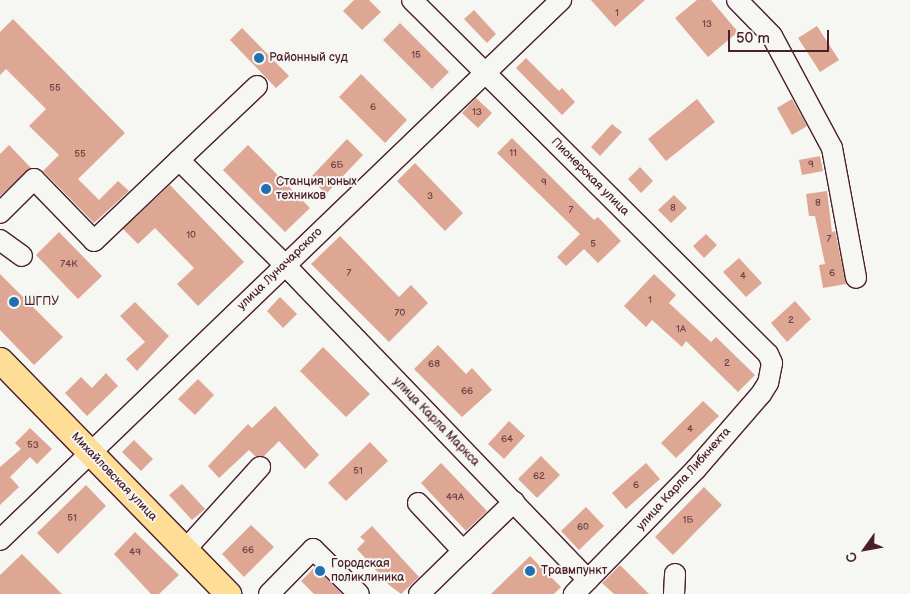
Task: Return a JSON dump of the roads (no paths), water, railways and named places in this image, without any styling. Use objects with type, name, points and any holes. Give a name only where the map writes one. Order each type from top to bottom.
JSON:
[{"type":"main road","name":"Михайловская улица","points":[[0,360],[228,594]]},
{"type":"street","name":"Пионерская улица","points":[[412,0],[768,354]]},
{"type":"street","name":"улица Луначарского","points":[[0,540],[89,452],[561,0]]},
{"type":"street","points":[[737,0],[772,36],[832,148],[856,278]]},
{"type":"street","points":[[0,213],[34,179],[94,241],[257,86]]},
{"type":"street","name":"улица Карла Маркса","points":[[179,160],[284,265],[588,580]]},
{"type":"street","points":[[0,240],[22,256]]},
{"type":"street","name":"улица Карла Либкнехта","points":[[574,594],[696,469],[761,394],[772,372],[768,354]]},
{"type":"street","points":[[185,550],[260,467]]},
{"type":"street","points":[[420,594],[514,502]]},
{"type":"street","points":[[418,503],[463,551]]},
{"type":"street","points":[[269,594],[313,550],[359,594]]},
{"type":"place","name":"Районный суд","points":[[259,58]]},
{"type":"place","name":"Станция юных техников","points":[[266,189]]},
{"type":"place","name":"ШГПУ","points":[[14,302]]},
{"type":"place","name":"Городская поликлиника","points":[[320,571]]},
{"type":"place","name":"Травмпункт","points":[[530,571]]}]
